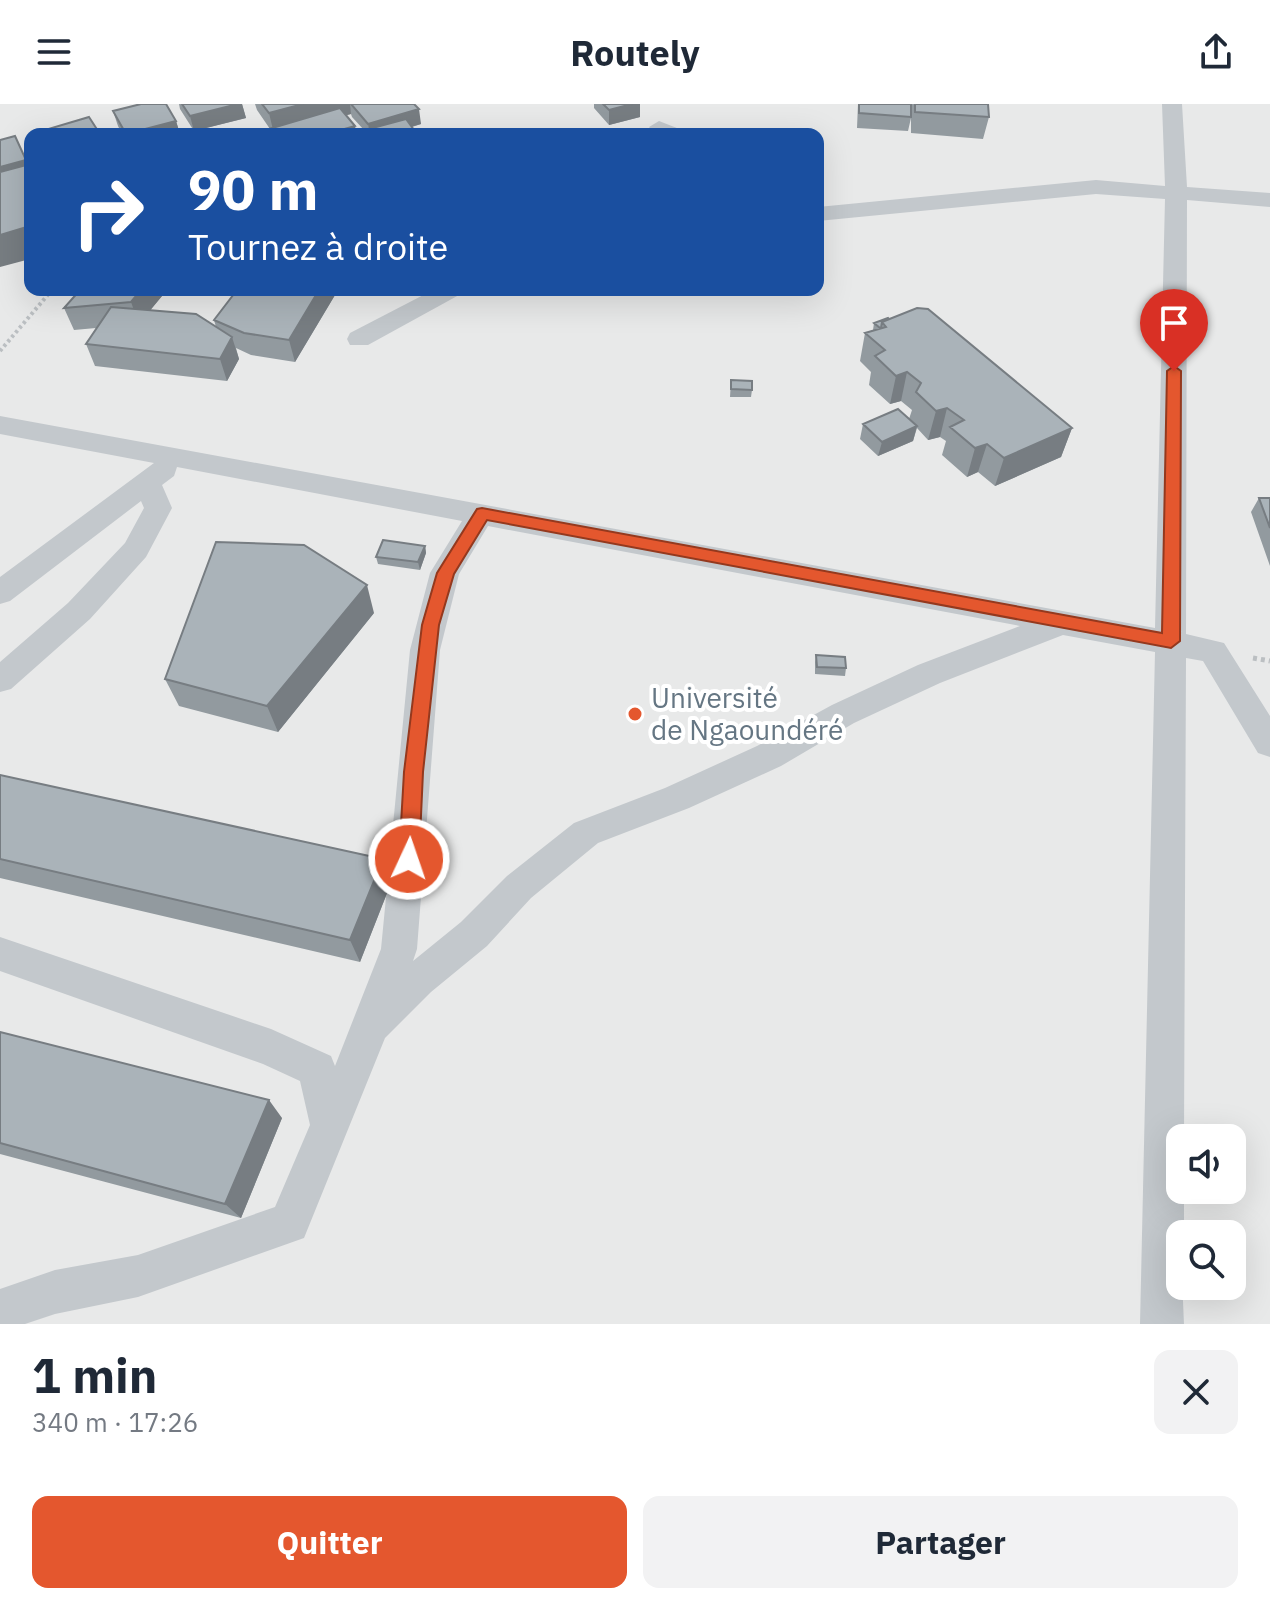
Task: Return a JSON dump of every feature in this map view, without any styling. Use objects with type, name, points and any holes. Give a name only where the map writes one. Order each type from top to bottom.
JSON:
[{"type":"lane","points":[[1162,1324],[1176,191],[1172,104]]},
{"type":"lane","points":[[824,213],[1058,189],[1176,191],[1270,200]]},
{"type":"lane","points":[[359,339],[440,296]]},
{"type":"lane","points":[[0,425],[1213,651],[1270,744]]},
{"type":"lane","points":[[0,593],[179,457]]},
{"type":"lane","points":[[0,680],[79,611],[136,550],[158,508],[147,482]]},
{"type":"lane","points":[[0,1311],[55,1292],[138,1276],[289,1223],[371,1026],[399,949],[425,650],[445,573],[482,513]]},
{"type":"lane","points":[[371,1026],[418,980],[474,934],[519,887],[586,833],[677,798],[769,756],[843,714],[929,674],[1061,623]]},
{"type":"lane","points":[[0,954],[271,1048],[317,1069],[330,1126]]},
{"type":"path","points":[[0,351],[47,296]]},
{"type":"shaded area","name":"Université de Ngaoundéré","points":[[0,104],[1270,104],[1270,1324],[0,1324]]},
{"type":"building","points":[[141,104],[166,104],[176,121],[149,128],[123,128],[113,111]]},
{"type":"building","points":[[182,104],[238,104],[190,116]]},
{"type":"building","points":[[262,104],[303,104],[269,113]]},
{"type":"building","points":[[351,104],[414,104],[419,109],[368,124]]},
{"type":"building","points":[[603,104],[632,104],[609,110]]},
{"type":"building","points":[[859,104],[911,104],[911,117],[859,113]]},
{"type":"building","points":[[915,104],[988,104],[989,117],[915,112]]},
{"type":"building","points":[[340,108],[355,126],[348,128],[272,128]]},
{"type":"building","points":[[89,117],[96,128],[52,128]]},
{"type":"building","points":[[406,119],[413,128],[372,128]]},
{"type":"building","points":[[15,136],[24,161],[0,167],[0,140]]},
{"type":"building","points":[[24,166],[24,228],[0,235],[0,172]]},
{"type":"building","points":[[75,296],[136,296],[131,302],[64,308]]},
{"type":"building","points":[[232,296],[315,296],[289,340],[244,333],[214,320]]},
{"type":"building","points":[[111,307],[196,314],[232,337],[220,359],[86,344]]},
{"type":"building","points":[[917,308],[928,309],[1072,428],[1004,458],[987,444],[975,448],[950,427],[964,420],[947,408],[936,411],[916,392],[921,383],[907,372],[896,376],[875,356],[885,350],[865,333],[886,327],[882,322]]},
{"type":"building","points":[[888,318],[882,322],[881,328],[874,323]]},
{"type":"building","points":[[731,380],[752,381],[752,390],[731,389]]},
{"type":"building","points":[[898,409],[917,426],[882,442],[863,424]]},
{"type":"building","points":[[1259,498],[1270,498],[1270,528]]},
{"type":"building","points":[[383,540],[425,546],[418,562],[376,557]]},
{"type":"building","points":[[216,542],[304,545],[367,585],[267,706],[165,679]]},
{"type":"building","points":[[816,655],[845,657],[846,668],[817,667]]},
{"type":"building","points":[[0,775],[383,859],[350,940],[0,859]]},
{"type":"building","points":[[0,1032],[269,1100],[225,1204],[0,1143]]},
{"type":"place","name":"Université de Ngaoundéré","points":[[635,714]]},
{"type":"route","points":[[409,859],[414,772],[430,625],[445,573],[482,513],[1171,641],[1174,371]]}]
